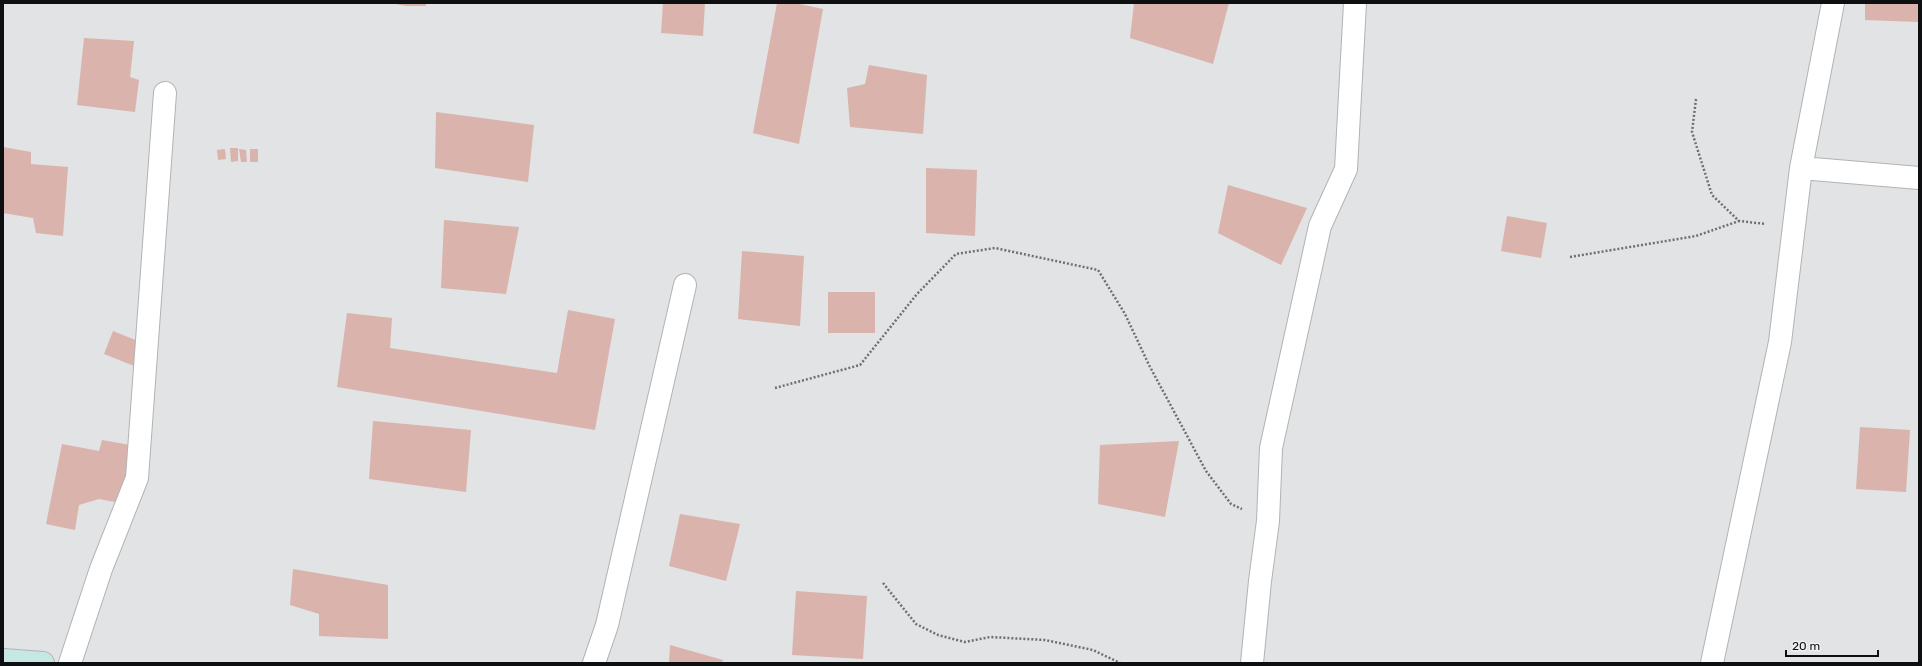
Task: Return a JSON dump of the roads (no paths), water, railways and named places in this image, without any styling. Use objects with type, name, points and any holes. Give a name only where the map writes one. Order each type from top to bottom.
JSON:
[{"type":"main road","points":[[3,660],[43,663]]},
{"type":"street","points":[[1252,663],[1260,581],[1268,521],[1271,448],[1318,233],[1346,169],[1355,3]]},
{"type":"street","points":[[1712,663],[1780,342],[1801,168],[1833,3]]},
{"type":"street","points":[[70,663],[101,569],[137,478],[165,93]]},
{"type":"street","points":[[1801,168],[1919,178]]},
{"type":"street","points":[[594,663],[607,625],[685,285]]}]
